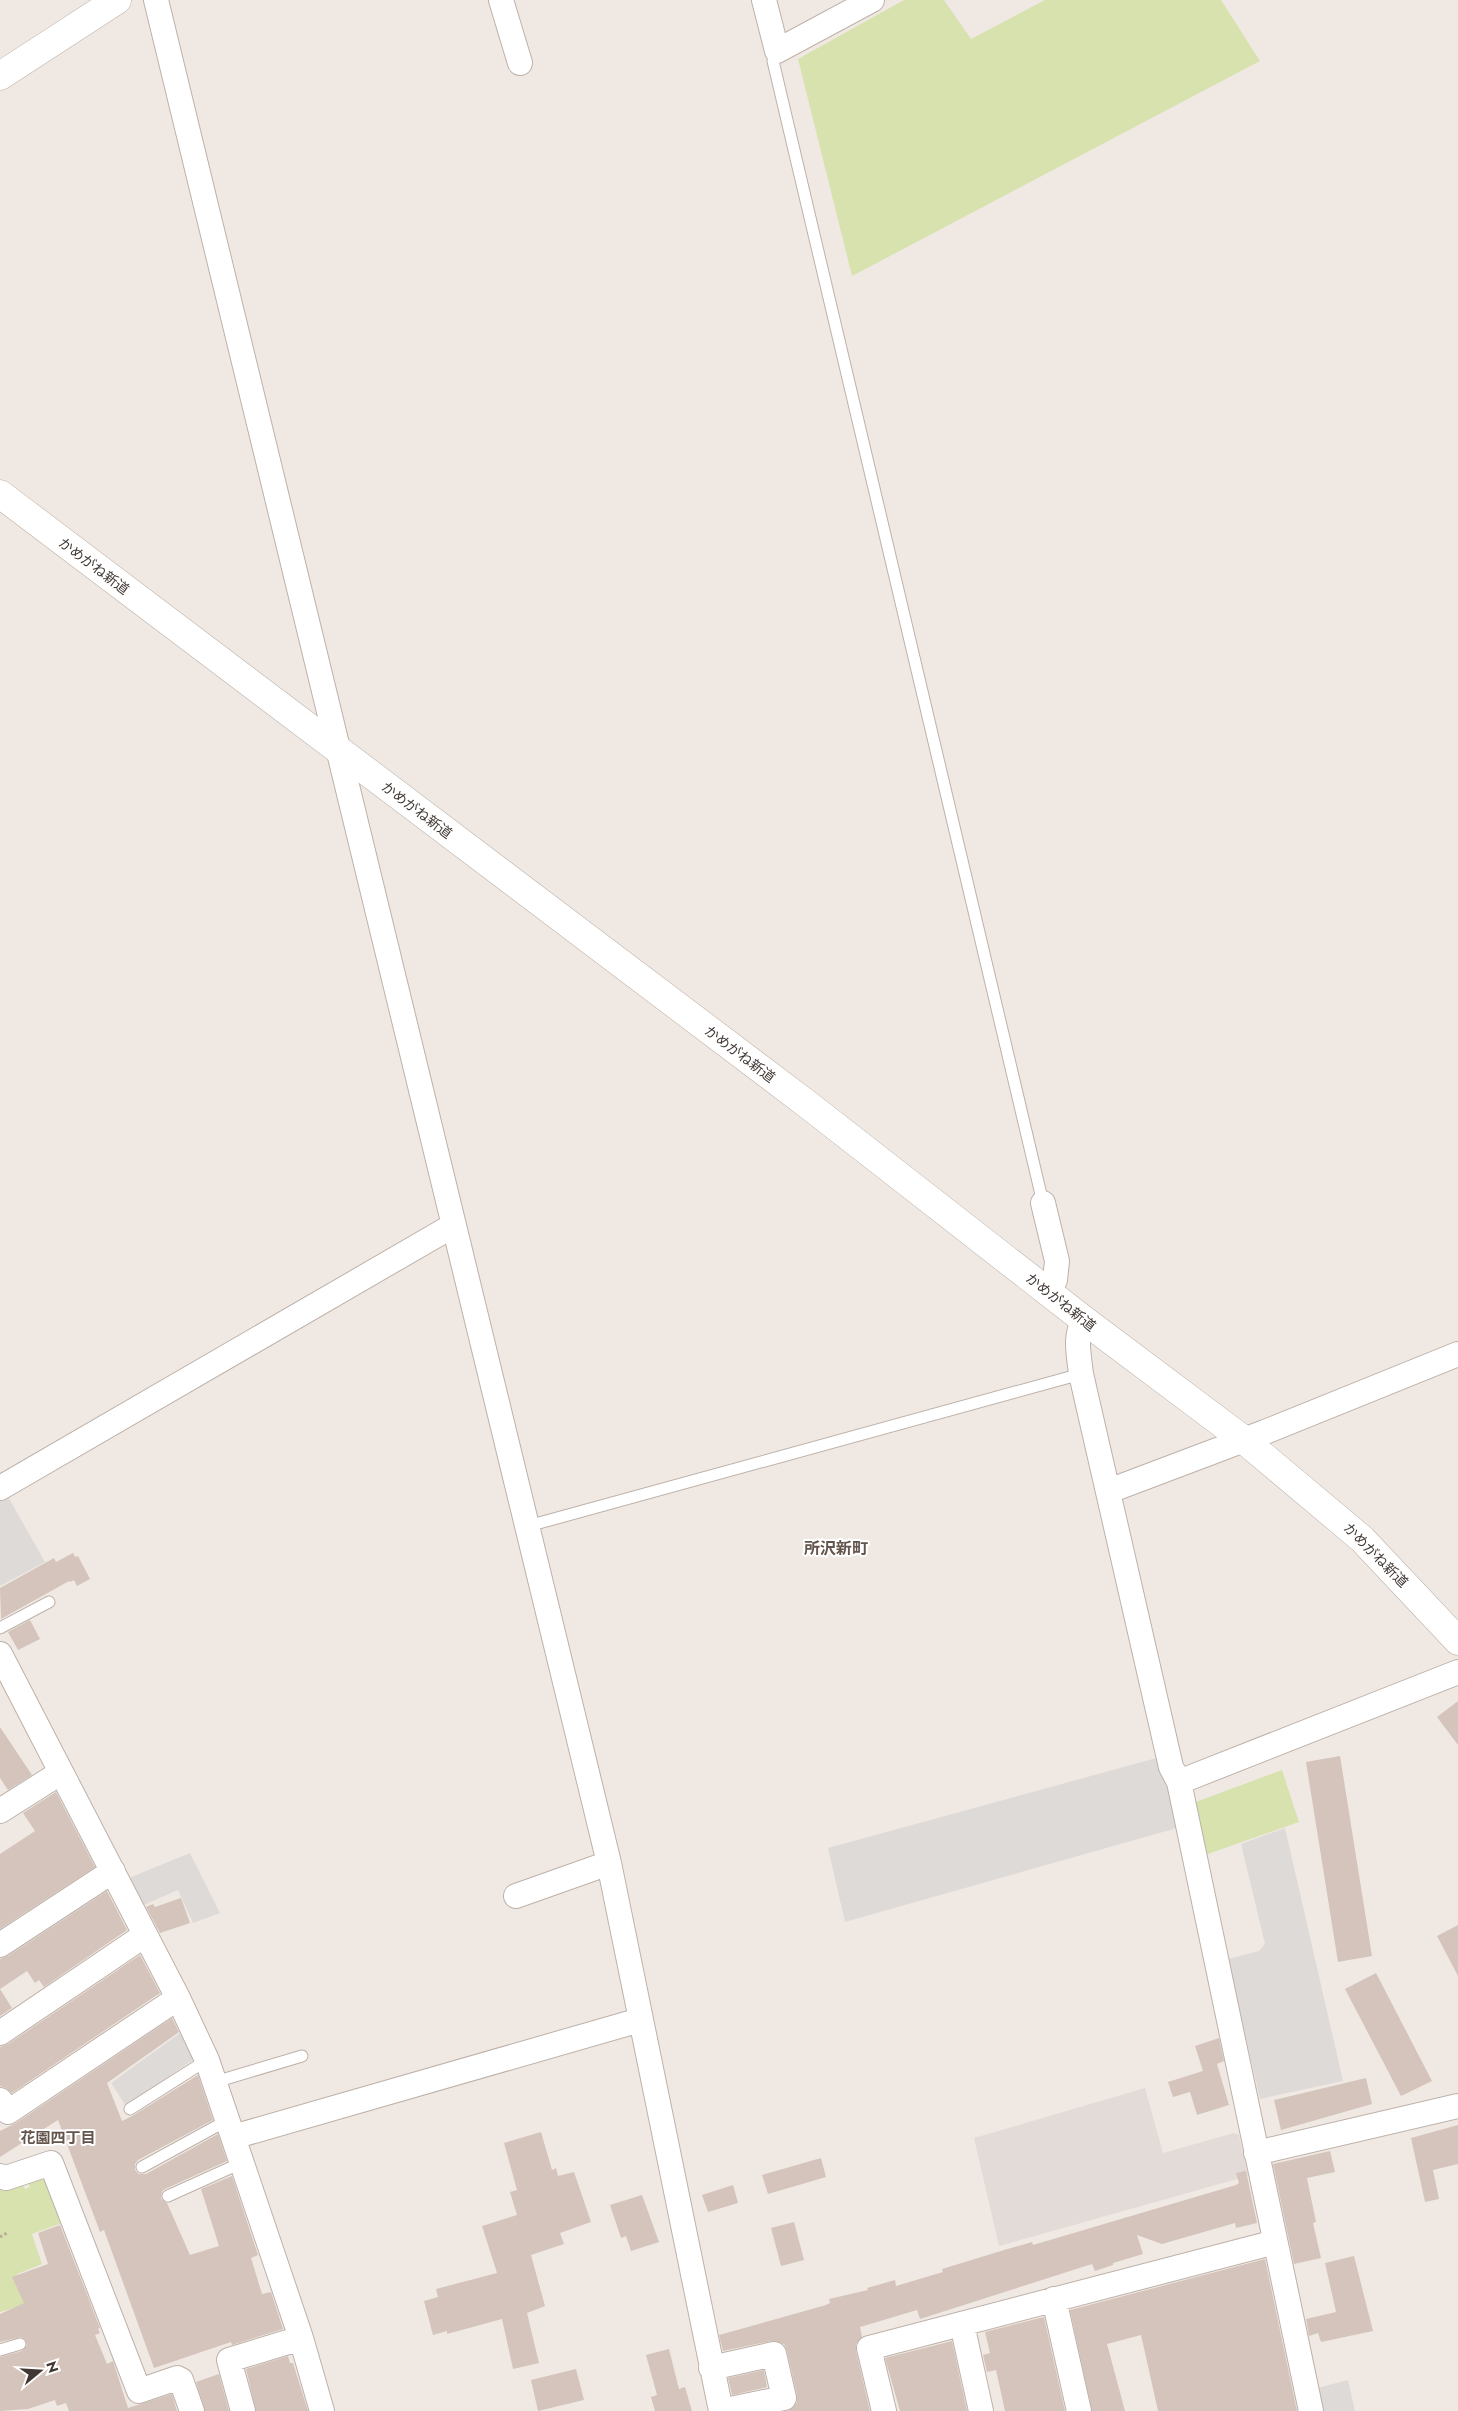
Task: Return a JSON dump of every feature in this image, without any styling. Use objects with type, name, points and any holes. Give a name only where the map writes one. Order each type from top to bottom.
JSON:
[{"type":"street","points":[[0,76],[117,0]]},
{"type":"street","points":[[156,0],[609,1863],[640,2020],[712,2368],[721,2411],[784,2398],[774,2354],[712,2368]]},
{"type":"street","points":[[501,0],[520,64]]},
{"type":"street","points":[[764,0],[777,51],[872,0]]},
{"type":"street","name":"かめがね新道","points":[[0,494],[807,1104],[1084,1320],[1244,1440],[1362,1539],[1458,1641]]},
{"type":"street","points":[[1043,1203],[1057,1261],[1055,1280],[1048,1292]]},
{"type":"street","points":[[0,1488],[454,1225]]},
{"type":"street","points":[[1084,1320],[1078,1329],[1077,1342],[1081,1374],[1110,1491],[1171,1767],[1179,1782],[1311,2411]]},
{"type":"street","points":[[1110,1491],[1244,1440],[1458,1354]]},
{"type":"street","points":[[0,1654],[60,1773],[146,1935],[207,2060],[301,2338],[322,2411]]},
{"type":"street","points":[[1179,1782],[1458,1672]]},
{"type":"street","points":[[0,1811],[60,1773]]},
{"type":"street","points":[[516,1896],[609,1863]]},
{"type":"street","points":[[0,1945],[113,1871]]},
{"type":"street","points":[[0,2033],[146,1935]]},
{"type":"street","points":[[0,2100],[8,2112],[178,1998]]},
{"type":"street","points":[[230,2128],[640,2020]]},
{"type":"street","points":[[1256,2153],[1458,2106]]},
{"type":"street","points":[[0,2176],[6,2178],[51,2163],[139,2391],[176,2378],[181,2380],[192,2411]]},
{"type":"street","points":[[884,2411],[869,2348],[1275,2242]]},
{"type":"street","points":[[1054,2299],[1079,2411]]},
{"type":"street","points":[[962,2324],[981,2411]]},
{"type":"street","points":[[243,2411],[229,2360],[301,2338]]},
{"type":"lane","points":[[777,51],[773,61],[1043,1203]]},
{"type":"lane","points":[[528,1526],[1081,1374]]},
{"type":"lane","points":[[0,1628],[49,1602]]},
{"type":"lane","points":[[215,2082],[302,2056]]},
{"type":"lane","points":[[130,2109],[207,2060]]},
{"type":"lane","points":[[142,2167],[230,2128]]},
{"type":"lane","points":[[168,2196],[241,2163]]},
{"type":"lane","points":[[0,2350],[20,2344]]},
{"type":"path","points":[[0,2237],[7,2233]]},
{"type":"shaded area","points":[[6,1493],[45,1562],[0,1586],[0,1496]]},
{"type":"shaded area","points":[[1160,1757],[1177,1828],[845,1922],[828,1848]]},
{"type":"shaded area","points":[[1285,1828],[1343,2081],[1260,2099],[1228,1959],[1259,1951],[1265,1944],[1241,1844]]},
{"type":"shaded area","points":[[190,1853],[220,1913],[193,1923],[178,1890],[139,1907],[124,1880]]},
{"type":"shaded area","points":[[187,2028],[197,2057],[126,2106],[111,2083]]},
{"type":"shaded area","points":[[1145,2088],[1163,2153],[1234,2133],[1239,2135],[1248,2176],[999,2246],[974,2138]]},
{"type":"shaded area","points":[[1348,2380],[1355,2411],[1319,2411],[1314,2389]]},
{"type":"green space","points":[[904,0],[944,0],[971,39],[1045,0],[1221,0],[1260,61],[852,276],[798,59]]},
{"type":"green space","points":[[1282,1770],[1299,1822],[1205,1855],[1193,1803]]},
{"type":"green space","points":[[38,2177],[51,2184],[65,2222],[32,2234],[42,2264],[17,2274],[31,2303],[0,2312],[0,2186],[22,2183],[25,2189],[30,2187],[27,2181]]},
{"type":"building","points":[[73,1553],[75,1557],[78,1556],[90,1579],[77,1586],[74,1580],[69,1581],[1,1619],[0,1588],[54,1558],[56,1562]]},
{"type":"building","points":[[30,1620],[40,1639],[18,1650],[8,1632]]},
{"type":"building","points":[[1458,1701],[1458,1745],[1437,1717]]},
{"type":"building","points":[[0,1727],[32,1775],[8,1790],[0,1778]]},
{"type":"building","points":[[1340,1756],[1372,1956],[1338,1962],[1306,1762]]},
{"type":"building","points":[[56,1792],[95,1867],[0,1929],[0,1854],[35,1831],[23,1813]]},
{"type":"building","points":[[107,1891],[127,1930],[44,1987],[39,1980],[35,1983],[27,1971],[0,1989],[0,1959],[8,1956]]},
{"type":"building","points":[[181,1898],[190,1923],[160,1933],[146,1907],[153,1904],[155,1907]]},
{"type":"building","points":[[1458,1925],[1458,1976],[1437,1936]]},
{"type":"building","points":[[140,1955],[160,1993],[12,2093],[0,2086],[0,2047],[8,2044]]},
{"type":"building","points":[[1376,1973],[1432,2081],[1401,2096],[1345,1989]]},
{"type":"building","points":[[0,1989],[12,2008],[0,2016]]},
{"type":"building","points":[[172,2018],[179,2032],[107,2083],[122,2121],[198,2075],[213,2120],[138,2160],[135,2164],[135,2170],[139,2174],[146,2174],[218,2134],[227,2161],[165,2189],[162,2191],[161,2199],[167,2203],[190,2255],[219,2246],[201,2189],[232,2176],[258,2255],[251,2258],[262,2294],[271,2292],[283,2329],[232,2345],[231,2342],[154,2368],[104,2230],[100,2232],[58,2120],[0,2157],[0,2131],[16,2123]]},
{"type":"building","points":[[1219,2038],[1224,2061],[1217,2064],[1229,2105],[1197,2115],[1190,2092],[1173,2097],[1168,2082],[1203,2071],[1195,2046]]},
{"type":"building","points":[[1366,2078],[1372,2104],[1281,2130],[1274,2100]]},
{"type":"building","points":[[1458,2125],[1458,2164],[1433,2170],[1439,2199],[1425,2202],[1411,2138]]},
{"type":"building","points":[[541,2132],[552,2170],[556,2168],[558,2176],[574,2172],[591,2222],[560,2233],[564,2244],[531,2255],[545,2306],[527,2313],[539,2363],[513,2369],[502,2319],[447,2334],[447,2331],[433,2335],[424,2301],[438,2297],[436,2289],[497,2273],[482,2226],[517,2215],[510,2192],[517,2190],[504,2143]]},
{"type":"building","points":[[1330,2151],[1335,2172],[1307,2178],[1316,2222],[1313,2223],[1321,2258],[1294,2264],[1273,2164]]},
{"type":"building","points":[[821,2158],[826,2177],[768,2194],[762,2175]]},
{"type":"building","points":[[1246,2171],[1257,2223],[1236,2228],[1235,2223],[1162,2244],[1137,2235],[1143,2254],[1113,2263],[1113,2265],[1095,2271],[1092,2264],[920,2319],[917,2310],[860,2327],[862,2337],[856,2344],[856,2351],[870,2411],[788,2411],[797,2403],[797,2395],[784,2344],[771,2341],[723,2351],[719,2335],[826,2305],[830,2303],[829,2299],[868,2290],[867,2288],[895,2280],[896,2286],[943,2272],[942,2269],[1001,2251],[1032,2242],[1033,2245],[1236,2185],[1239,2183],[1236,2173]]},
{"type":"building","points":[[733,2185],[738,2203],[708,2212],[702,2195]]},
{"type":"building","points":[[642,2195],[659,2242],[631,2251],[626,2236],[621,2238],[610,2205]]},
{"type":"building","points":[[794,2222],[804,2260],[781,2266],[771,2228]]},
{"type":"building","points":[[60,2225],[100,2328],[98,2329],[100,2333],[95,2335],[107,2364],[113,2361],[128,2408],[172,2394],[177,2411],[69,2411],[66,2403],[57,2406],[55,2400],[28,2409],[0,2411],[0,2357],[22,2351],[27,2345],[25,2339],[21,2337],[0,2342],[0,2314],[24,2303],[12,2277],[48,2264],[38,2233]]},
{"type":"building","points":[[1354,2256],[1373,2331],[1321,2342],[1318,2333],[1309,2336],[1306,2319],[1336,2312],[1325,2263]]},
{"type":"building","points":[[1265,2259],[1297,2411],[1158,2411],[1141,2335],[1107,2344],[1125,2411],[1092,2411],[1070,2310]]},
{"type":"building","points":[[1044,2317],[1065,2411],[1005,2411],[996,2370],[987,2372],[983,2355],[990,2353],[985,2332]]},
{"type":"building","points":[[952,2341],[967,2411],[900,2411],[885,2358]]},
{"type":"building","points":[[669,2349],[679,2389],[685,2387],[692,2411],[655,2411],[651,2397],[657,2395],[646,2355]]},
{"type":"building","points":[[288,2356],[290,2363],[293,2363],[308,2411],[256,2411],[246,2369]]},
{"type":"building","points":[[576,2369],[584,2400],[538,2411],[531,2380]]},
{"type":"building","points":[[764,2370],[767,2387],[732,2395],[728,2378]]},
{"type":"building","points":[[219,2374],[229,2411],[205,2411],[196,2382]]},
{"type":"district","name":"所沢新町","points":[[836,1548]]},
{"type":"district","name":"花園四丁目","points":[[58,2138]]}]
